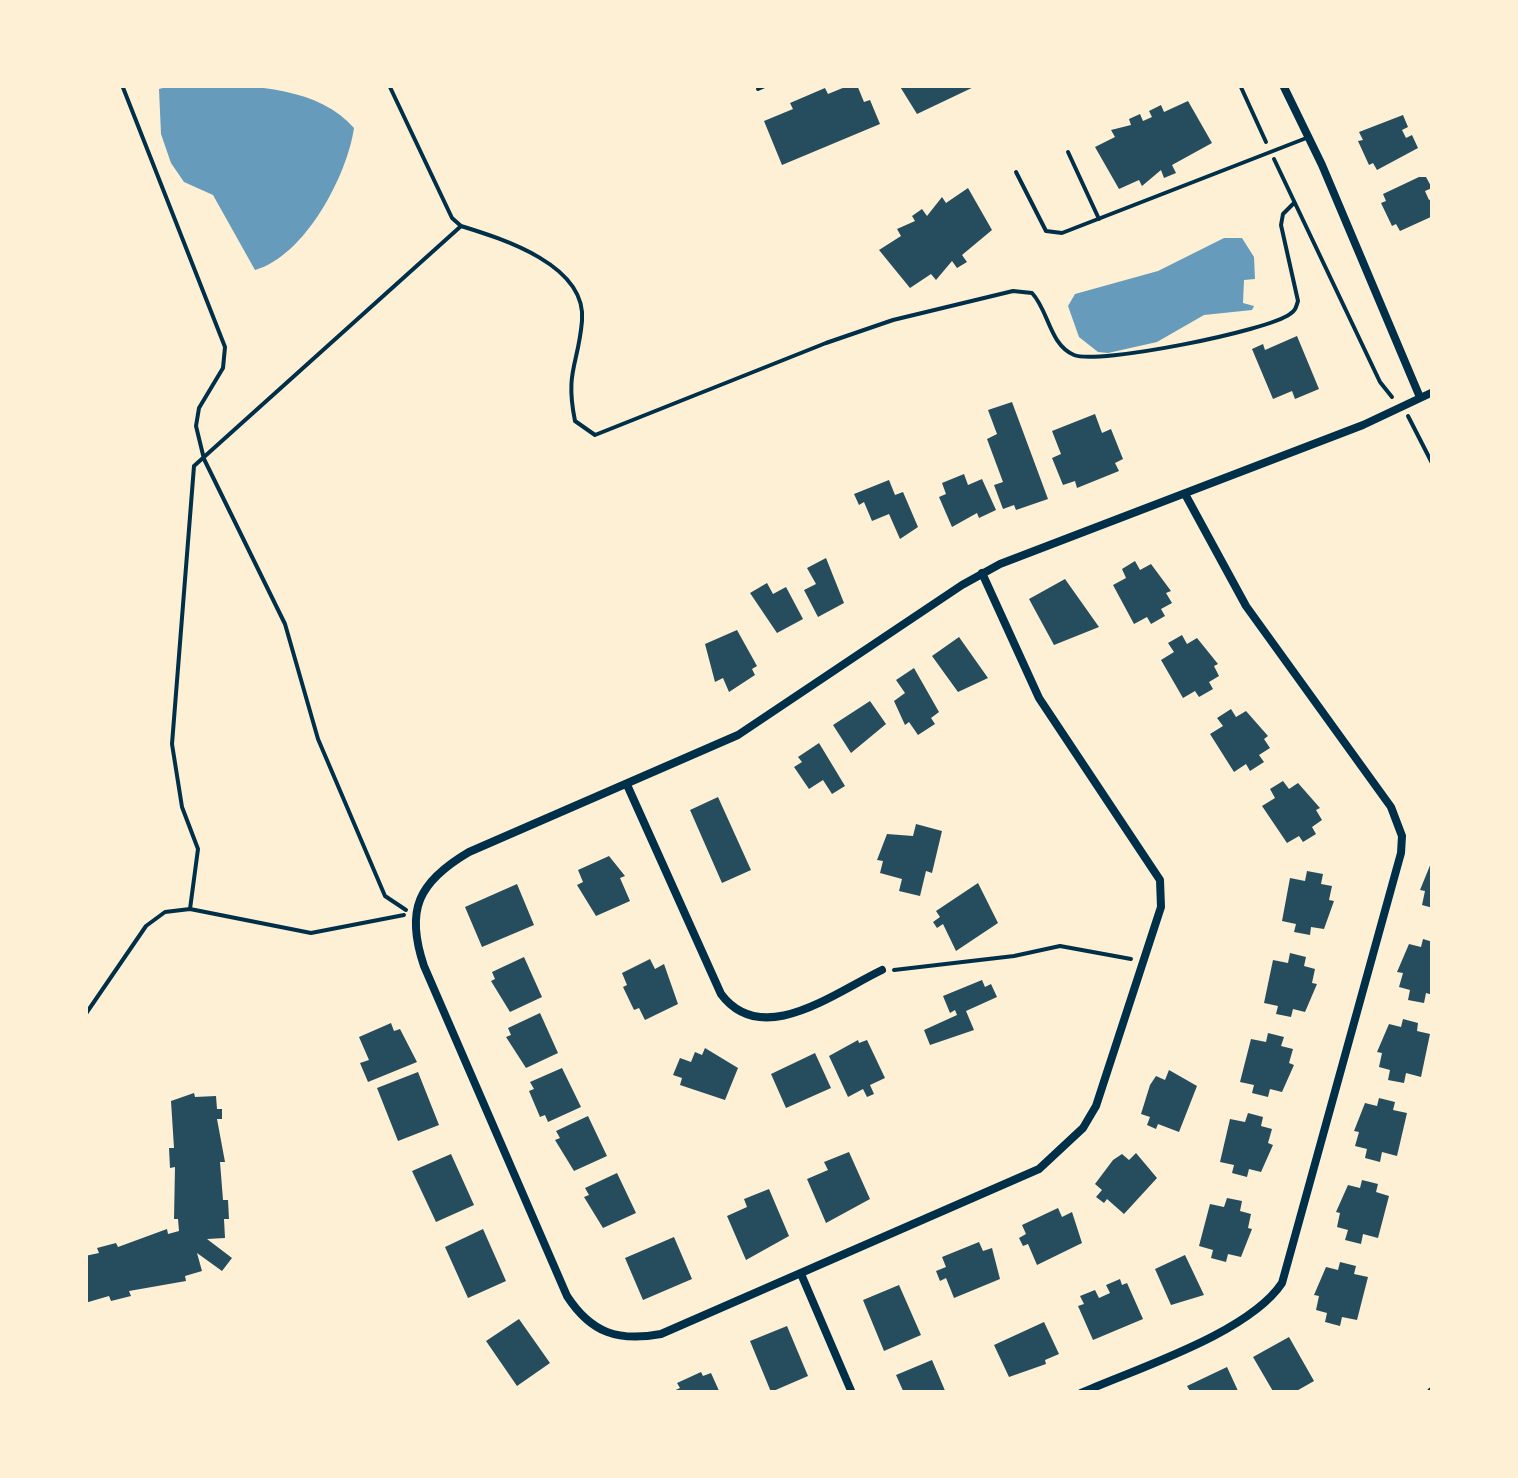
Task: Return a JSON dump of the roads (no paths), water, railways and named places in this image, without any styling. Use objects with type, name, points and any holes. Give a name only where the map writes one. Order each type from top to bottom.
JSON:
[{"type":"street","points":[[1283,85],[1419,395]]},
{"type":"street","points":[[982,573],[1039,698],[1160,880],[1161,908],[1146,962],[1096,1106],[1061,1151],[1038,1168],[661,1334],[617,1338],[580,1316],[557,1276],[424,966],[414,932],[415,914],[424,890],[449,864],[762,722],[982,573],[1433,392]]},
{"type":"street","points":[[1081,1393],[1246,1320],[1271,1300],[1282,1283],[1402,853],[1402,836],[1391,807],[1246,606],[1204,536],[1186,494]]},
{"type":"street","points":[[628,786],[721,994],[733,1010],[746,1018],[774,1019],[882,970]]},
{"type":"street","points":[[800,1274],[852,1393]]},
{"type":"lane","points":[[758,90],[767,85]]},
{"type":"lane","points":[[1016,172],[1046,231],[1062,233],[1309,137]]},
{"type":"lane","points":[[1068,152],[1099,218]]},
{"type":"water","points":[[174,85],[245,86],[294,94],[317,101],[354,128],[343,168],[321,212],[291,249],[273,262],[255,270],[213,195],[184,182],[171,163],[161,134],[159,89]]},
{"type":"water","points":[[1224,238],[1242,238],[1254,257],[1255,279],[1244,280],[1243,303],[1254,306],[1252,310],[1204,315],[1157,342],[1108,353],[1098,352],[1079,337],[1068,306],[1075,294],[1158,271]]}]
